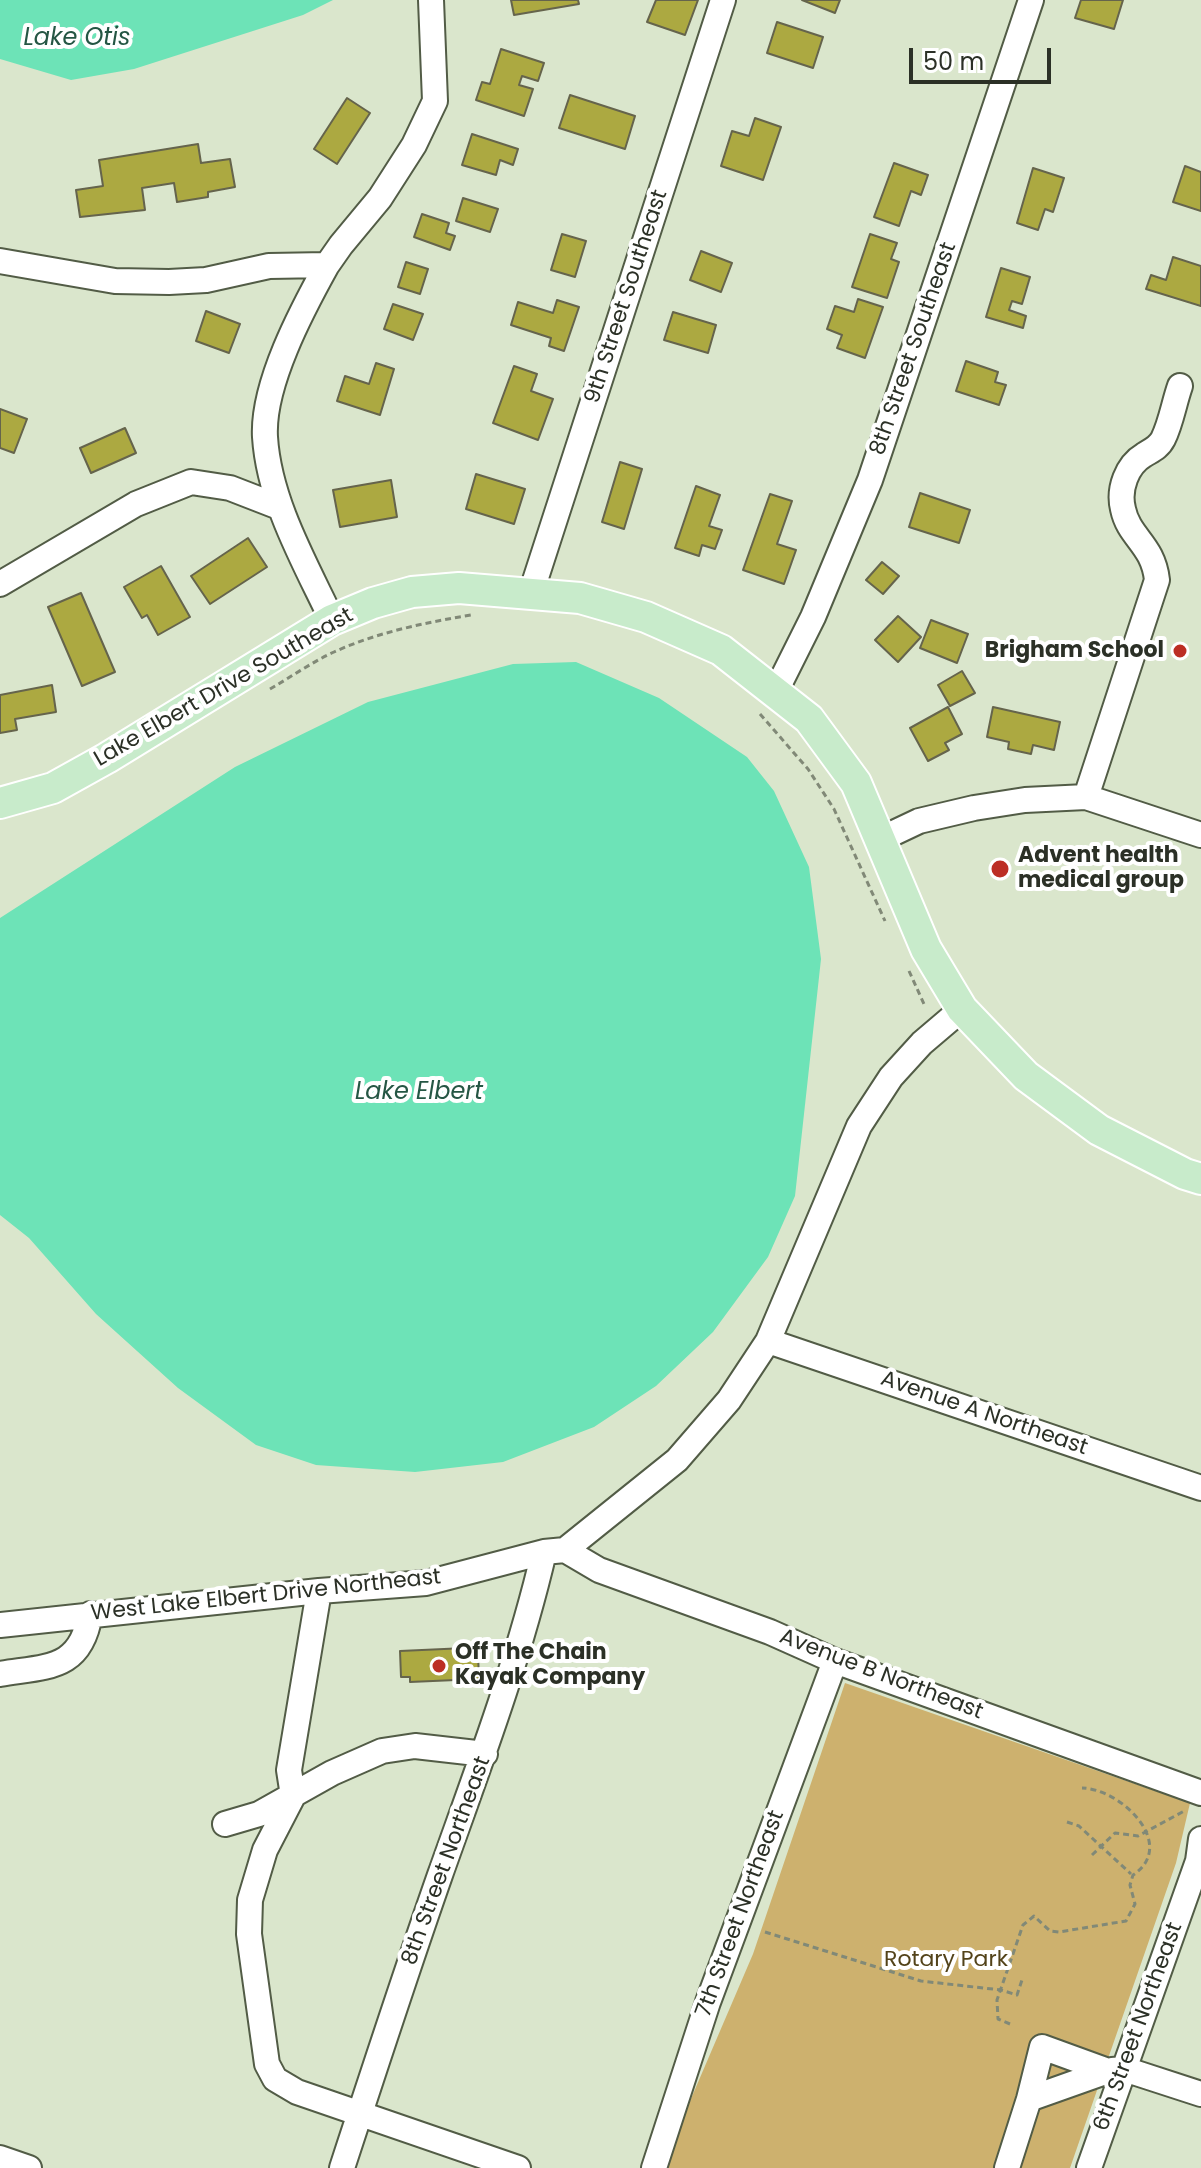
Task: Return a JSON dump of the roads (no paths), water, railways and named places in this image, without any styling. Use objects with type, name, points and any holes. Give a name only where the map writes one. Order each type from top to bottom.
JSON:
[{"type":"main road","name":"Lake Elbert Drive Southeast","points":[[0,803],[53,788],[332,620],[373,603],[412,592],[459,588],[580,598],[646,617],[721,650],[764,699],[809,719],[856,783],[926,949],[962,1009],[1026,1076],[1099,1130],[1185,1174],[1201,1179]]},
{"type":"street","points":[[332,620],[279,507],[265,436],[271,397],[286,346],[327,265],[380,198],[414,145],[435,101],[431,0]]},
{"type":"street","name":"9th Street Southeast","points":[[531,593],[723,0]]},
{"type":"street","name":"8th Street Southeast","points":[[764,699],[813,617],[870,480],[1031,0]]},
{"type":"street","points":[[0,261],[115,281],[169,282],[206,280],[269,266],[327,265]]},
{"type":"street","points":[[1086,797],[1157,580],[1149,550],[1128,525],[1122,507],[1125,480],[1132,465],[1162,443],[1180,386]]},
{"type":"street","points":[[0,584],[136,504],[191,482],[230,488],[279,507]]},
{"type":"street","points":[[881,839],[919,821],[974,808],[1025,800],[1086,797],[1201,835]]},
{"type":"street","name":"West Lake Elbert Drive Northeast","points":[[0,1625],[319,1591],[426,1583],[554,1551],[677,1460],[729,1400],[768,1341],[859,1126],[891,1077],[922,1043],[962,1009]]},
{"type":"street","name":"Avenue A Northeast","points":[[768,1341],[1201,1488]]},
{"type":"street","name":"Avenue B Northeast","points":[[554,1551],[770,1632],[835,1661],[1193,1802]]},
{"type":"street","name":"8th Street Northeast","points":[[342,2168],[425,1919],[485,1754],[530,1612],[554,1551]]},
{"type":"street","points":[[319,1591],[289,1770],[293,1796],[265,1850],[250,1900],[249,1934],[267,2064],[275,2079],[297,2092],[518,2168]]},
{"type":"street","points":[[0,1674],[42,1667],[71,1658],[86,1637],[90,1614]]},
{"type":"street","name":"7th Street Northeast","points":[[654,2168],[708,2002],[835,1661]]},
{"type":"street","points":[[225,1824],[259,1814],[332,1773],[382,1751],[415,1746],[485,1754]]},
{"type":"street","name":"6th Street Northeast","points":[[1089,2168],[1116,2070],[1198,1861],[1201,1839]]},
{"type":"street","points":[[1007,2168],[1042,2047],[1201,2094]]},
{"type":"street","points":[[1029,2099],[1116,2070]]},
{"type":"street","points":[[0,2158],[29,2168]]},
{"type":"water","name":"Lake Otis","points":[[0,0],[333,0],[303,15],[134,69],[71,80],[0,59]]},
{"type":"water","name":"Lake Elbert","points":[[576,662],[659,698],[747,757],[774,791],[809,867],[821,959],[795,1196],[768,1257],[713,1332],[656,1386],[594,1427],[503,1462],[415,1472],[316,1465],[256,1445],[178,1388],[96,1314],[29,1238],[0,1215],[0,918],[235,767],[368,702],[513,664]]},
{"type":"place","name":"Brigham School","points":[[1180,651]]},
{"type":"place","name":"Advent health medical group","points":[[1000,869]]},
{"type":"place","name":"Off The Chain Kayak Company","points":[[439,1666]]},
{"type":"park label","name":"Rotary Park","points":[[946,1960]]}]
